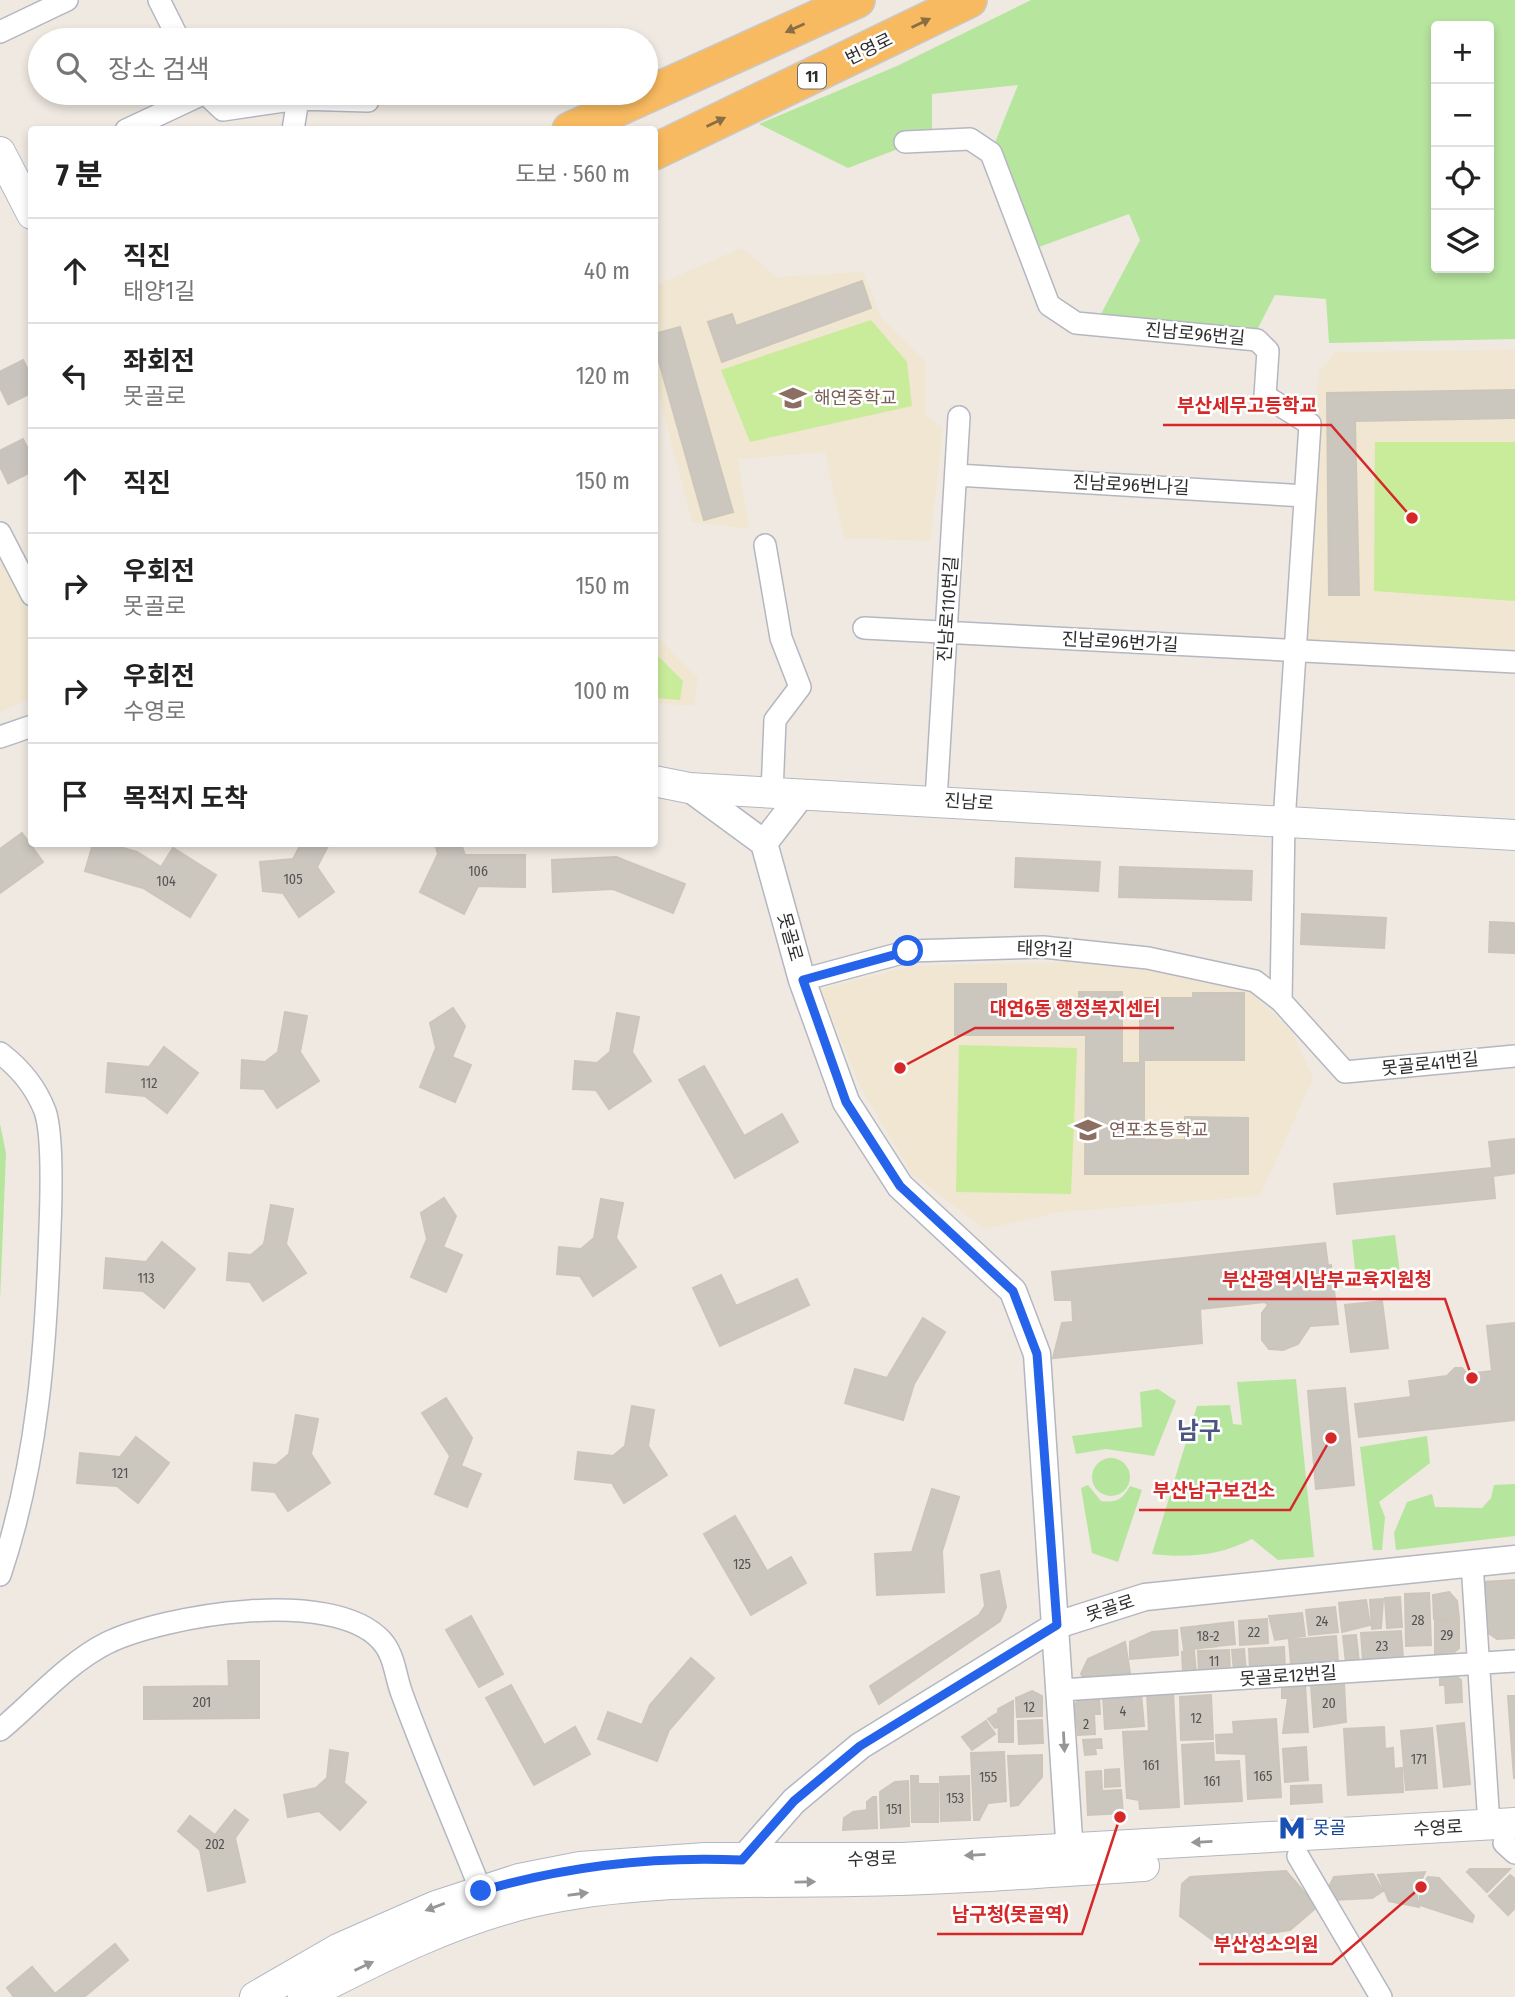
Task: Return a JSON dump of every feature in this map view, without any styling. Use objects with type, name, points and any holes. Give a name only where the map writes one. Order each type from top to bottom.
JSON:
[{"type":"highway","points":[[658,90],[857,0]]},
{"type":"highway","name":"번영로","points":[[658,150],[969,0]]},
{"type":"highway","points":[[579,126],[625,105]]},
{"type":"main road","points":[[0,152],[28,206]]},
{"type":"main road","name":"진남로","points":[[658,782],[689,788],[1515,835]]},
{"type":"main road","name":"수영로","points":[[255,1997],[338,1949],[436,1906],[549,1872],[580,1867],[684,1859],[1070,1860],[1298,1856],[1508,1837]]},
{"type":"main road","name":"수영로","points":[[303,1997],[361,1967],[491,1913],[568,1895],[708,1882],[873,1881],[1070,1860],[1508,1837]]},
{"type":"street","points":[[0,32],[67,0]]},
{"type":"street","points":[[159,0],[172,28]]},
{"type":"street","points":[[135,126],[179,105]]},
{"type":"street","points":[[218,105],[223,110],[257,105]]},
{"type":"street","points":[[294,126],[297,105]]},
{"type":"street","name":"진남로96번길","points":[[905,142],[970,139],[991,153],[1049,305],[1076,323],[1257,340],[1268,351],[1265,396],[1310,424],[1293,652],[1284,822]]},
{"type":"street","name":"진남로110번길","points":[[936,800],[959,417]]},
{"type":"street","name":"진남로96번나길","points":[[957,475],[1305,496]]},
{"type":"street","points":[[0,533],[28,587]]},
{"type":"street","points":[[765,545],[781,638],[800,687],[775,720],[772,793]]},
{"type":"street","name":"진남로96번가길","points":[[864,628],[1293,652]]},
{"type":"street","points":[[1293,652],[1515,662]]},
{"type":"street","points":[[0,737],[28,727]]},
{"type":"street","points":[[689,788],[764,843],[803,794]]},
{"type":"street","points":[[1281,1001],[1284,822]]},
{"type":"street","name":"못골로","points":[[764,843],[803,980],[846,1102],[900,1186],[1013,1291],[1037,1354],[1062,1690],[1070,1860]]},
{"type":"street","name":"태양1길","points":[[803,980],[908,951],[1043,947],[1148,958],[1255,981],[1281,1001]]},
{"type":"street","name":"못골로41번길","points":[[1281,1001],[1345,1072],[1515,1056]]},
{"type":"street","points":[[0,1053],[31,1084],[46,1114],[51,1196],[46,1348],[37,1423],[0,1575]]},
{"type":"street","name":"못골로","points":[[708,1882],[742,1860],[794,1801],[860,1746],[1057,1625],[1145,1597],[1515,1559]]},
{"type":"street","points":[[1472,1563],[1479,1664],[1508,1837]]},
{"type":"street","points":[[0,1730],[58,1678],[106,1644],[162,1623],[226,1613],[293,1610],[359,1624],[381,1640],[391,1656],[401,1692],[481,1891]]},
{"type":"street","name":"못골로12번길","points":[[1062,1690],[1515,1661]]},
{"type":"street","points":[[1298,1856],[1381,1997]]},
{"type":"shaded area","name":"해연중학교","points":[[742,248],[777,277],[863,272],[882,318],[926,362],[926,416],[943,428],[930,541],[844,538],[825,452],[738,459],[749,529],[692,522],[658,391],[658,284]]},
{"type":"shaded area","points":[[1515,350],[1515,651],[1301,639],[1319,372],[1336,352]]},
{"type":"shaded area","points":[[0,558],[28,612],[28,699],[0,712]]},
{"type":"shaded area","points":[[658,637],[698,678],[694,706],[658,703]]},
{"type":"shaded area","name":"연포초등학교","points":[[1066,962],[1154,971],[1251,992],[1292,1032],[1313,1078],[1260,1196],[1060,1212],[985,1229],[912,1174],[860,1086],[821,989],[912,966]]},
{"type":"green space","points":[[1031,0],[1515,0],[1515,339],[1329,343],[1326,299],[1275,295],[1257,330],[1100,316],[1140,240],[1129,214],[1039,247],[994,145],[1018,85],[932,94],[932,136],[848,168],[759,124],[897,66]]},
{"type":"green space","points":[[871,320],[907,362],[912,406],[750,442],[721,370]]},
{"type":"green space","points":[[1375,442],[1515,442],[1515,601],[1374,591]]},
{"type":"green space","points":[[658,656],[683,681],[680,700],[658,698]]},
{"type":"green space","points":[[959,1045],[1077,1048],[1071,1194],[956,1192]]},
{"type":"green space","points":[[0,1124],[6,1153],[0,1301]]},
{"type":"green space","points":[[1395,1235],[1401,1281],[1357,1288],[1352,1240]]},
{"type":"green space","points":[[1296,1379],[1314,1557],[1278,1560],[1252,1539],[1228,1549],[1203,1554],[1152,1554],[1197,1406],[1230,1405],[1233,1424],[1242,1425],[1237,1382]]},
{"type":"green space","points":[[1158,1389],[1176,1401],[1154,1456],[1106,1449],[1076,1454],[1072,1436],[1142,1427],[1140,1392]]},
{"type":"green space","points":[[1427,1436],[1430,1463],[1379,1502],[1385,1517],[1382,1550],[1373,1550],[1360,1447]]},
{"type":"green space","points":[[1111,1458],[1125,1463],[1130,1477],[1125,1491],[1111,1496],[1097,1491],[1092,1477],[1097,1463]]},
{"type":"green space","points":[[1515,1484],[1515,1536],[1396,1550],[1394,1533],[1407,1502],[1432,1494],[1435,1507],[1482,1508],[1491,1498],[1494,1485]]},
{"type":"green space","points":[[1088,1485],[1101,1501],[1106,1502],[1118,1500],[1130,1486],[1142,1490],[1118,1562],[1092,1553],[1081,1488]]},
{"type":"building","points":[[862,281],[871,308],[722,362],[708,322],[732,314],[736,326]]},
{"type":"building","points":[[680,327],[733,512],[704,520],[658,358],[658,333]]},
{"type":"building","points":[[1515,390],[1515,418],[1355,421],[1359,595],[1329,595],[1327,393]]},
{"type":"building","points":[[22,833],[28,841],[28,847],[32,847],[43,862],[0,893],[0,849]]},
{"type":"building","points":[[92,847],[120,847],[137,852],[161,867],[173,848],[216,875],[190,917],[143,888],[85,871]]},
{"type":"building","points":[[299,847],[327,847],[317,867],[334,892],[299,917],[283,893],[263,891],[260,862],[293,859]]},
{"type":"building","points":[[436,847],[462,847],[465,855],[525,855],[525,887],[478,886],[464,914],[420,892],[438,854]]},
{"type":"building","points":[[616,857],[685,884],[673,913],[613,889],[553,892],[552,860]]},
{"type":"building","points":[[1016,858],[1100,862],[1098,891],[1015,887]]},
{"type":"building","points":[[1120,867],[1252,871],[1251,900],[1119,897]]},
{"type":"building","points":[[1302,914],[1386,918],[1384,948],[1301,944]]},
{"type":"building","points":[[1490,922],[1515,923],[1515,953],[1489,952]]},
{"type":"building","points":[[955,984],[1006,984],[1006,1007],[1079,1008],[1079,992],[1122,992],[1122,1063],[1140,1063],[1140,998],[1193,998],[1193,993],[1244,993],[1244,1060],[1144,1060],[1144,1140],[1185,1140],[1185,1117],[1248,1118],[1248,1174],[1085,1174],[1086,1035],[955,1035]]},
{"type":"building","points":[[453,1008],[465,1026],[452,1057],[471,1065],[455,1102],[420,1087],[436,1048],[430,1023]]},
{"type":"building","points":[[285,1012],[307,1016],[300,1052],[319,1081],[277,1108],[264,1089],[241,1088],[242,1060],[265,1062],[278,1052]]},
{"type":"building","points":[[617,1013],[639,1017],[632,1052],[651,1081],[609,1109],[596,1090],[573,1089],[575,1061],[597,1063],[610,1052]]},
{"type":"building","points":[[164,1047],[198,1073],[167,1113],[145,1096],[106,1092],[108,1063],[149,1067]]},
{"type":"building","points":[[704,1066],[744,1136],[782,1114],[798,1142],[735,1178],[679,1080]]},
{"type":"building","points":[[1515,1139],[1515,1173],[1493,1176],[1495,1198],[1337,1214],[1334,1184],[1492,1168],[1489,1142]]},
{"type":"building","points":[[444,1198],[456,1216],[443,1247],[462,1255],[446,1292],[411,1277],[427,1239],[421,1213]]},
{"type":"building","points":[[601,1199],[623,1203],[616,1238],[636,1267],[593,1296],[580,1276],[557,1274],[559,1247],[581,1249],[594,1238]]},
{"type":"building","points":[[271,1205],[293,1209],[286,1244],[306,1273],[263,1301],[250,1282],[227,1280],[229,1253],[251,1255],[264,1244]]},
{"type":"building","points":[[162,1242],[195,1269],[164,1308],[143,1291],[104,1288],[106,1258],[146,1262]]},
{"type":"building","points":[[1325,1243],[1328,1266],[1331,1265],[1338,1324],[1310,1326],[1298,1344],[1283,1350],[1269,1349],[1262,1340],[1262,1313],[1268,1305],[1265,1302],[1200,1309],[1202,1343],[1053,1358],[1062,1323],[1073,1322],[1072,1300],[1055,1300],[1052,1272]]},
{"type":"building","points":[[721,1275],[736,1306],[797,1279],[809,1305],[720,1346],[693,1288]]},
{"type":"building","points":[[1382,1301],[1388,1348],[1351,1352],[1345,1305]]},
{"type":"building","points":[[923,1318],[945,1332],[914,1384],[903,1420],[845,1403],[855,1369],[887,1378]]},
{"type":"building","points":[[1515,1323],[1515,1420],[1359,1437],[1355,1404],[1411,1397],[1409,1381],[1447,1376],[1455,1368],[1462,1368],[1467,1374],[1492,1371],[1487,1326]]},
{"type":"building","points":[[1345,1388],[1354,1485],[1316,1489],[1308,1391]]},
{"type":"building","points":[[446,1398],[472,1438],[461,1466],[481,1474],[467,1507],[435,1494],[450,1456],[422,1413]]},
{"type":"building","points":[[632,1406],[654,1410],[648,1446],[667,1475],[624,1503],[612,1483],[575,1479],[578,1452],[613,1456],[625,1446]]},
{"type":"building","points":[[296,1415],[318,1419],[311,1454],[330,1483],[288,1511],[275,1492],[252,1490],[254,1463],[276,1465],[289,1454]]},
{"type":"building","points":[[136,1437],[169,1463],[138,1503],[117,1486],[77,1483],[80,1453],[120,1457]]},
{"type":"building","points":[[932,1489],[959,1497],[942,1551],[944,1592],[877,1595],[875,1554],[912,1552]]},
{"type":"building","points":[[735,1516],[767,1571],[791,1557],[806,1583],[751,1615],[704,1534]]},
{"type":"building","points":[[999,1571],[1006,1607],[1000,1621],[879,1704],[870,1686],[979,1615],[985,1606],[981,1575]]},
{"type":"building","points":[[1515,1580],[1515,1638],[1497,1639],[1487,1632],[1483,1582]]},
{"type":"building","points":[[1449,1592],[1457,1601],[1459,1618],[1434,1619],[1433,1595]]},
{"type":"building","points":[[1429,1593],[1431,1645],[1406,1646],[1405,1594]]},
{"type":"building","points":[[1400,1597],[1402,1627],[1387,1628],[1385,1598]]},
{"type":"building","points":[[1383,1599],[1381,1628],[1372,1629],[1370,1600]]},
{"type":"building","points":[[1366,1600],[1370,1625],[1342,1632],[1339,1603]]},
{"type":"building","points":[[1335,1607],[1338,1632],[1309,1635],[1306,1610]]},
{"type":"building","points":[[1302,1613],[1305,1636],[1275,1640],[1269,1616]]},
{"type":"building","points":[[471,1616],[503,1674],[479,1687],[446,1630]]},
{"type":"building","points":[[1267,1619],[1268,1643],[1240,1645],[1239,1621]]},
{"type":"building","points":[[1459,1620],[1459,1648],[1451,1655],[1435,1655],[1435,1621]]},
{"type":"building","points":[[1233,1622],[1235,1644],[1218,1646],[1216,1624]]},
{"type":"building","points":[[1216,1624],[1218,1646],[1201,1648],[1199,1626]]},
{"type":"building","points":[[1199,1626],[1201,1648],[1184,1650],[1181,1628]]},
{"type":"building","points":[[1177,1630],[1178,1655],[1130,1659],[1130,1642],[1152,1632]]},
{"type":"building","points":[[1401,1631],[1403,1658],[1363,1661],[1361,1633]]},
{"type":"building","points":[[1356,1635],[1359,1662],[1346,1663],[1343,1636]]},
{"type":"building","points":[[1336,1636],[1338,1661],[1291,1664],[1289,1640]]},
{"type":"building","points":[[1125,1642],[1130,1673],[1083,1677],[1081,1674],[1088,1659]]},
{"type":"building","points":[[1284,1647],[1285,1669],[1250,1671],[1249,1649]]},
{"type":"building","points":[[1244,1649],[1246,1671],[1234,1672],[1232,1650]]},
{"type":"building","points":[[1229,1650],[1230,1671],[1199,1673],[1198,1651]]},
{"type":"building","points":[[1194,1651],[1196,1672],[1183,1673],[1182,1652]]},
{"type":"building","points":[[691,1658],[714,1678],[669,1730],[657,1761],[598,1739],[608,1712],[642,1725],[650,1705]]},
{"type":"building","points":[[228,1661],[259,1661],[259,1718],[144,1719],[144,1687],[229,1686]]},
{"type":"building","points":[[1452,1673],[1461,1680],[1462,1702],[1446,1703],[1445,1685],[1440,1685],[1440,1674]]},
{"type":"building","points":[[1344,1683],[1346,1722],[1314,1727],[1311,1685]]},
{"type":"building","points":[[1305,1684],[1308,1732],[1283,1733],[1288,1698],[1282,1698],[1282,1685]]},
{"type":"building","points":[[511,1685],[544,1745],[575,1727],[590,1754],[534,1785],[486,1698]]},
{"type":"building","points":[[1032,1691],[1042,1696],[1042,1716],[1017,1717],[1016,1698]]},
{"type":"building","points":[[1173,1692],[1179,1807],[1140,1809],[1139,1800],[1127,1798],[1123,1732],[1149,1731],[1147,1693]]},
{"type":"building","points":[[1141,1693],[1144,1726],[1105,1729],[1103,1696]]},
{"type":"building","points":[[1211,1695],[1213,1739],[1181,1740],[1180,1697]]},
{"type":"building","points":[[1099,1696],[1100,1714],[1094,1714],[1095,1734],[1078,1735],[1075,1704],[1082,1697]]},
{"type":"building","points":[[1508,1696],[1515,1696],[1515,1778],[1514,1778]]},
{"type":"building","points":[[1013,1701],[1013,1742],[999,1742],[998,1709]]},
{"type":"building","points":[[996,1714],[997,1727],[995,1728],[988,1719]]},
{"type":"building","points":[[1276,1719],[1281,1797],[1248,1799],[1246,1754],[1217,1753],[1216,1735],[1234,1734],[1233,1722]]},
{"type":"building","points":[[1042,1720],[1043,1743],[1019,1744],[1018,1721]]},
{"type":"building","points":[[986,1721],[995,1734],[972,1750],[962,1737]]},
{"type":"building","points":[[1464,1723],[1470,1784],[1444,1787],[1437,1726]]},
{"type":"building","points":[[1384,1727],[1385,1749],[1393,1748],[1394,1769],[1402,1768],[1403,1792],[1348,1795],[1344,1729]]},
{"type":"building","points":[[1432,1728],[1437,1788],[1406,1790],[1401,1731]]},
{"type":"building","points":[[1101,1739],[1102,1748],[1095,1748],[1096,1754],[1085,1755],[1083,1740]]},
{"type":"building","points":[[1213,1743],[1214,1762],[1239,1761],[1242,1801],[1185,1804],[1182,1745]]},
{"type":"building","points":[[1306,1747],[1308,1780],[1285,1782],[1283,1749]]},
{"type":"building","points":[[330,1750],[348,1753],[344,1783],[366,1802],[340,1830],[319,1811],[288,1817],[284,1795],[316,1788],[327,1778]]},
{"type":"building","points":[[1004,1752],[1006,1801],[988,1803],[979,1820],[974,1820],[971,1753]]},
{"type":"building","points":[[1042,1755],[1042,1777],[1018,1805],[1011,1806],[1008,1756]]},
{"type":"building","points":[[1119,1769],[1120,1786],[1105,1787],[1105,1770]]},
{"type":"building","points":[[1101,1771],[1102,1791],[1121,1790],[1123,1813],[1088,1815],[1086,1772]]},
{"type":"building","points":[[911,1776],[918,1776],[918,1784],[938,1784],[938,1822],[912,1822]]},
{"type":"building","points":[[969,1776],[970,1820],[941,1821],[940,1777]]},
{"type":"building","points":[[908,1781],[909,1826],[881,1828],[880,1792],[895,1782]]},
{"type":"building","points":[[1321,1785],[1322,1802],[1291,1804],[1291,1786]]},
{"type":"building","points":[[876,1797],[877,1828],[843,1830],[844,1818],[853,1812],[867,1810],[867,1802]]},
{"type":"building","points":[[235,1810],[248,1820],[235,1838],[245,1882],[208,1891],[200,1850],[178,1831],[190,1816],[215,1835]]},
{"type":"building","points":[[1470,1869],[1510,1869],[1487,1892],[1467,1872]]},
{"type":"building","points":[[1286,1871],[1317,1907],[1290,1930],[1214,1941],[1180,1916],[1182,1884],[1190,1877]]},
{"type":"building","points":[[1425,1872],[1416,1891],[1419,1907],[1389,1901],[1378,1875]]},
{"type":"building","points":[[1373,1874],[1383,1891],[1372,1898],[1333,1900],[1327,1891],[1334,1877]]},
{"type":"building","points":[[1510,1875],[1515,1879],[1515,1908],[1508,1915],[1489,1896]]},
{"type":"building","points":[[1428,1877],[1439,1878],[1474,1916],[1472,1922],[1420,1905],[1420,1890]]},
{"type":"building","points":[[115,1944],[128,1960],[84,1997],[14,1997],[7,1988],[32,1967],[55,1994]]},
{"type":"tunnel","points":[[0,390],[28,376]]},
{"type":"tunnel","points":[[0,469],[28,455]]},
{"type":"place","name":"해연중학교","points":[[793,398]]},
{"type":"place","name":"부산세무고등학교","points":[[1412,518]]},
{"type":"place","name":"대연6동 행정복지센터","points":[[900,1068]]},
{"type":"place","name":"연포초등학교","points":[[1088,1130]]},
{"type":"place","name":"부산광역시남부교육지원청","points":[[1472,1378]]},
{"type":"place","name":"부산남구보건소","points":[[1331,1438]]},
{"type":"place","name":"남구청(못골역)","points":[[1120,1817]]},
{"type":"place","name":"못골","points":[[1292,1828]]},
{"type":"place","name":"부산성소의원","points":[[1421,1887]]},
{"type":"district","name":"남구","points":[[1199,1431]]},
{"type":"route","points":[[481,1891],[519,1879],[580,1867],[705,1858],[742,1860],[794,1801],[860,1746],[1057,1625],[1037,1354],[1013,1291],[900,1186],[846,1102],[803,980],[908,951]]}]
